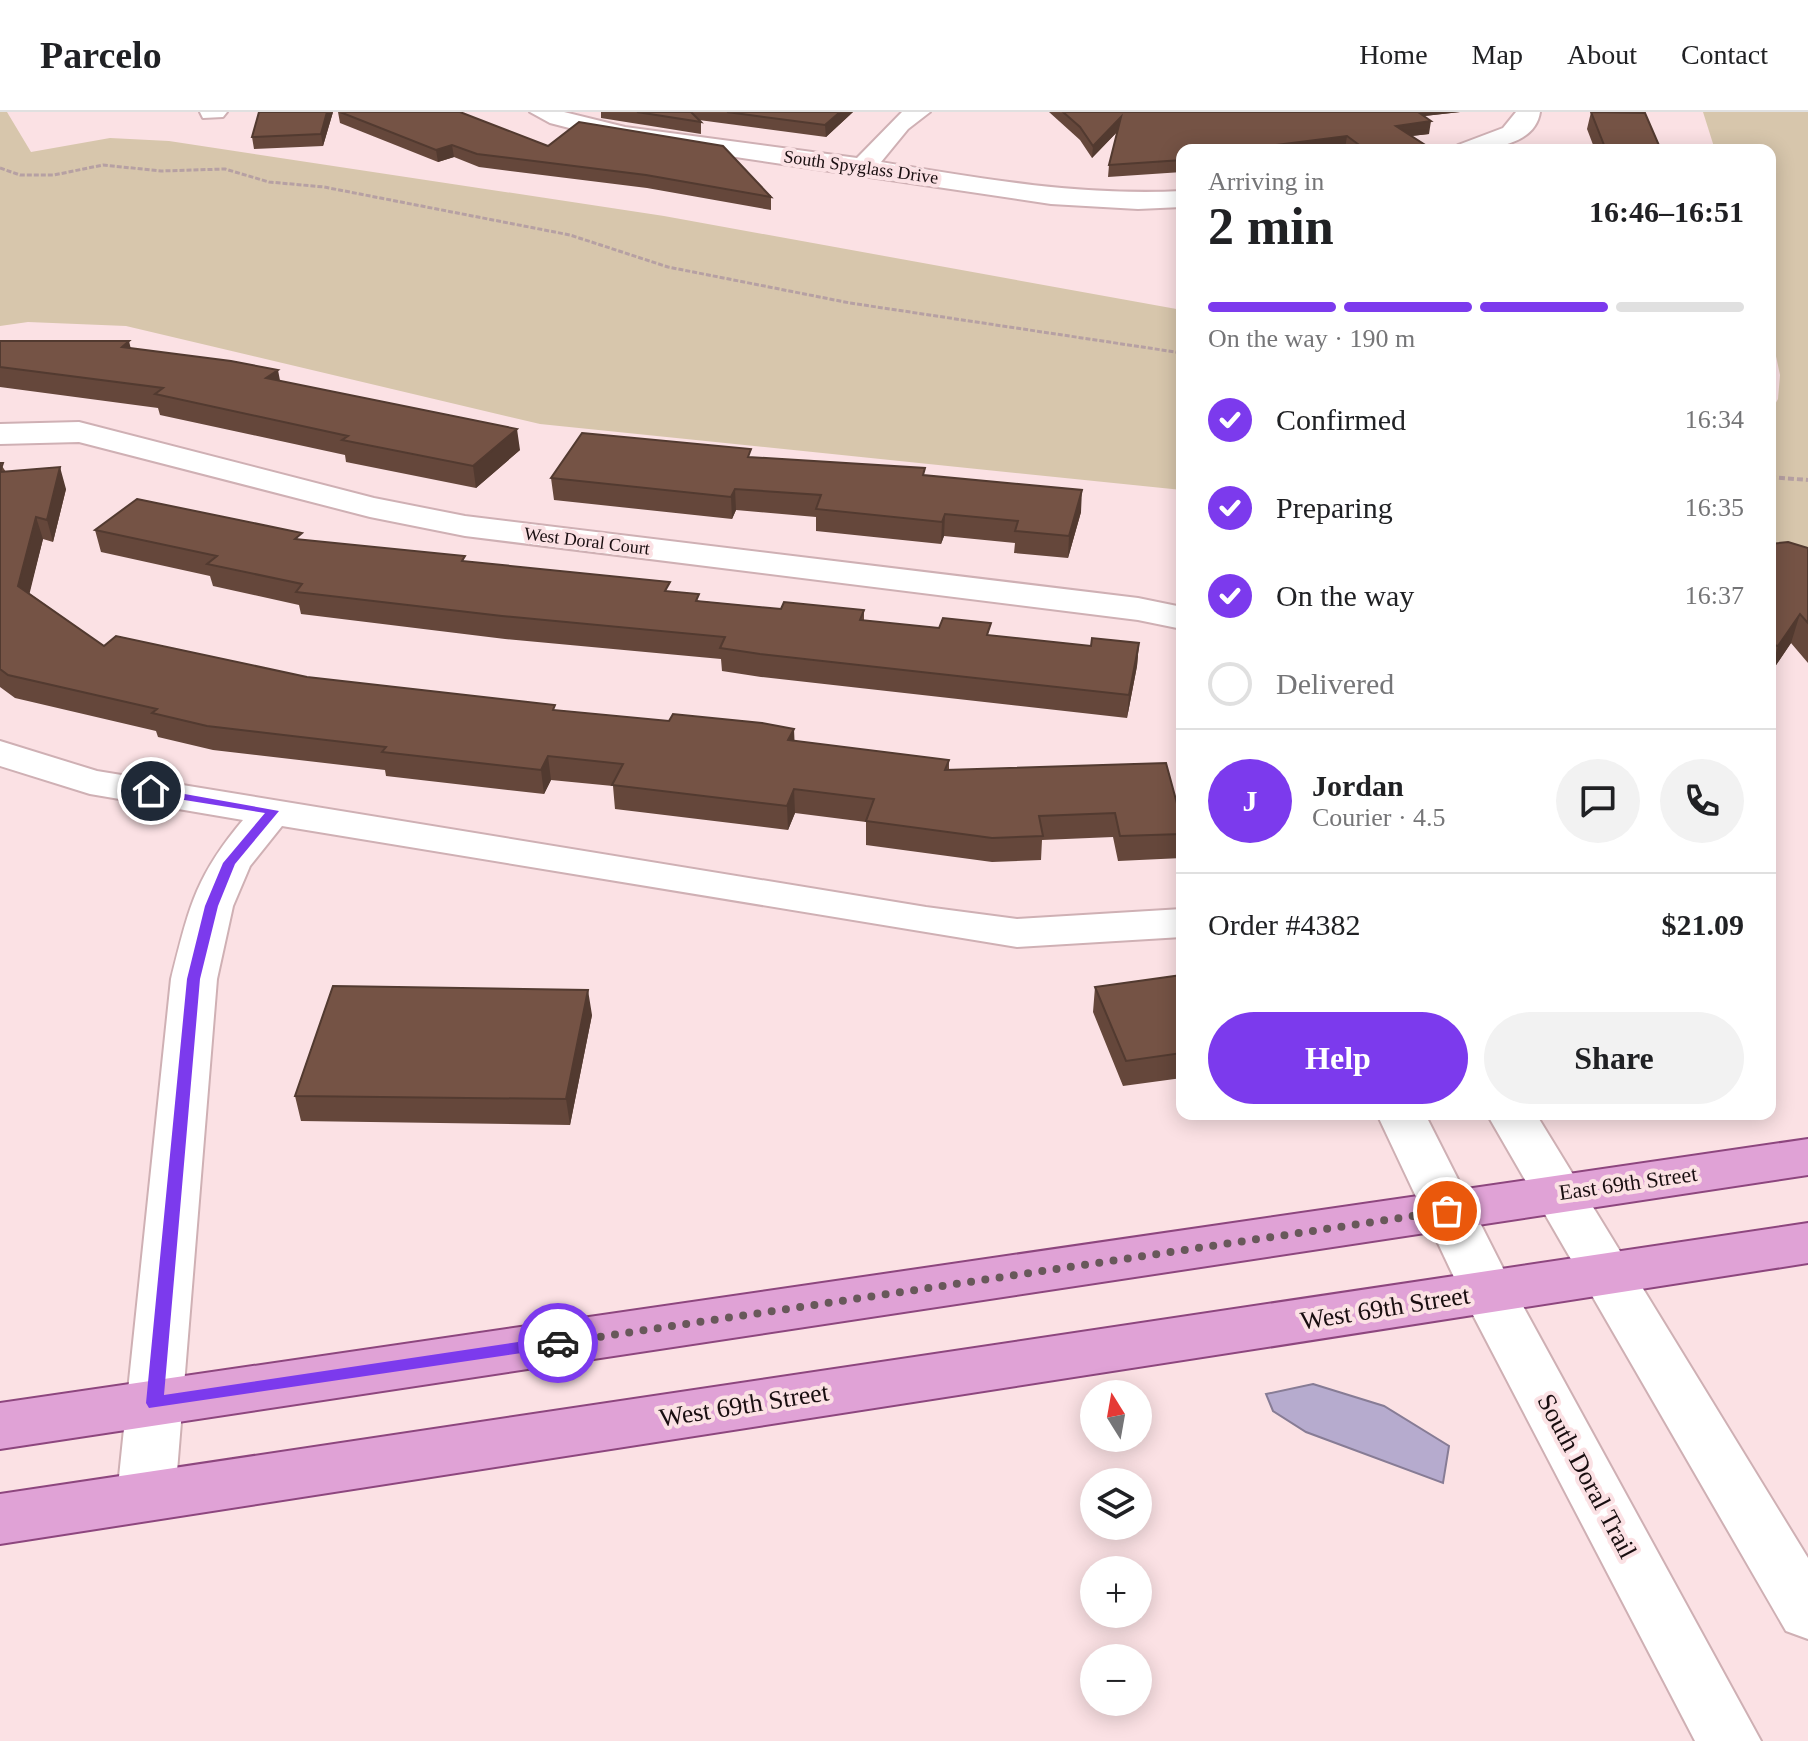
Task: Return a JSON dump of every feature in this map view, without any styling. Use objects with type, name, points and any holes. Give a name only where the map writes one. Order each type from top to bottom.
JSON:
[{"type":"main road","name":"East 69th Street","points":[[1447,1211],[1808,1157]]},
{"type":"main road","points":[[0,1426],[1447,1211]]},
{"type":"main road","points":[[1488,1292],[1808,1243]]},
{"type":"main road","name":"West 69th Street","points":[[0,1519],[1488,1292]]},
{"type":"street","name":"South Spyglass Drive","points":[[542,112],[564,122],[613,132],[864,166],[1054,199],[1144,203],[1176,200]]},
{"type":"street","points":[[864,166],[900,124],[918,112]]},
{"type":"street","points":[[1483,144],[1512,133],[1527,119],[1528,112]]},
{"type":"street","name":"West Doral Court","points":[[0,434],[79,432],[370,507],[465,526],[1138,609],[1176,617]]},
{"type":"street","points":[[0,753],[90,782],[507,853],[1017,933],[1176,923]]},
{"type":"street","points":[[146,1496],[194,979],[211,906],[230,863],[273,811]]},
{"type":"street","name":"South Doral Trail","points":[[1404,1120],[1488,1292],[1729,1741]]},
{"type":"street","points":[[1515,1120],[1808,1612]]},
{"type":"path","points":[[0,168],[20,175],[42,175],[103,165],[161,171],[225,169],[269,182],[324,187],[570,235],[668,267],[850,303],[1176,352]]},
{"type":"path","points":[[1776,477],[1808,480]]},
{"type":"shaded area","points":[[0,112],[7,112],[31,152],[110,138],[169,141],[664,216],[1176,309],[1176,489],[540,424],[126,326],[28,322],[0,326]]},
{"type":"shaded area","points":[[1703,112],[1808,112],[1808,562],[1776,558],[1776,402],[1780,375],[1776,356],[1776,144],[1713,144]]},
{"type":"shaded area","points":[[1313,1384],[1384,1406],[1449,1446],[1443,1483],[1306,1432],[1273,1411],[1266,1394]]},
{"type":"building","points":[[259,112],[327,112],[321,134],[252,137]]},
{"type":"building","points":[[340,112],[460,112],[548,146],[579,122],[723,146],[771,197],[646,175],[477,154],[452,145],[436,150]]},
{"type":"building","points":[[637,112],[691,112],[701,122]]},
{"type":"building","points":[[727,112],[840,112],[825,125]]},
{"type":"building","points":[[1063,112],[1418,112],[1431,121],[1396,126],[1424,144],[1358,144],[1347,136],[1284,144],[1176,144],[1176,160],[1109,165],[1121,117],[1093,146],[1080,127]]},
{"type":"building","points":[[1591,112],[1645,113],[1658,144],[1604,144]]},
{"type":"building","points":[[0,341],[129,341],[122,347],[278,370],[266,378],[517,429],[473,466],[342,440],[348,436],[155,394],[163,388],[0,367]]},
{"type":"building","points":[[582,433],[751,449],[748,457],[925,468],[923,475],[1082,490],[1069,536],[1015,531],[1018,521],[945,514],[942,522],[816,509],[821,495],[735,489],[731,497],[551,478]]},
{"type":"building","points":[[60,467],[47,520],[36,517],[18,586],[104,646],[116,636],[307,677],[555,705],[553,710],[669,721],[673,714],[762,723],[794,729],[788,740],[949,760],[945,770],[1166,763],[1176,800],[1176,834],[1120,836],[1115,813],[1039,816],[1043,836],[992,838],[866,821],[874,799],[794,789],[787,806],[612,785],[623,764],[548,756],[541,770],[382,752],[386,747],[207,726],[152,713],[157,709],[8,675],[0,669],[0,472]]},
{"type":"building","points":[[137,499],[302,533],[295,539],[465,556],[462,561],[670,582],[665,591],[699,594],[696,601],[781,609],[784,602],[864,610],[860,620],[939,628],[943,618],[991,623],[987,635],[1091,646],[1092,638],[1139,643],[1129,695],[720,648],[725,637],[296,592],[302,584],[207,564],[217,556],[95,530]]},
{"type":"building","points":[[1788,542],[1808,548],[1808,623],[1800,614],[1778,646],[1776,646],[1776,543]]},
{"type":"building","points":[[1176,976],[1176,1054],[1126,1061],[1095,987]]},
{"type":"building","points":[[333,986],[588,990],[566,1099],[295,1096]]},
{"type":"way so far","points":[[558,1343],[1447,1211]]},
{"type":"route","points":[[151,791],[273,811],[230,863],[211,906],[194,979],[177,1128],[155,1403],[558,1343]]}]
